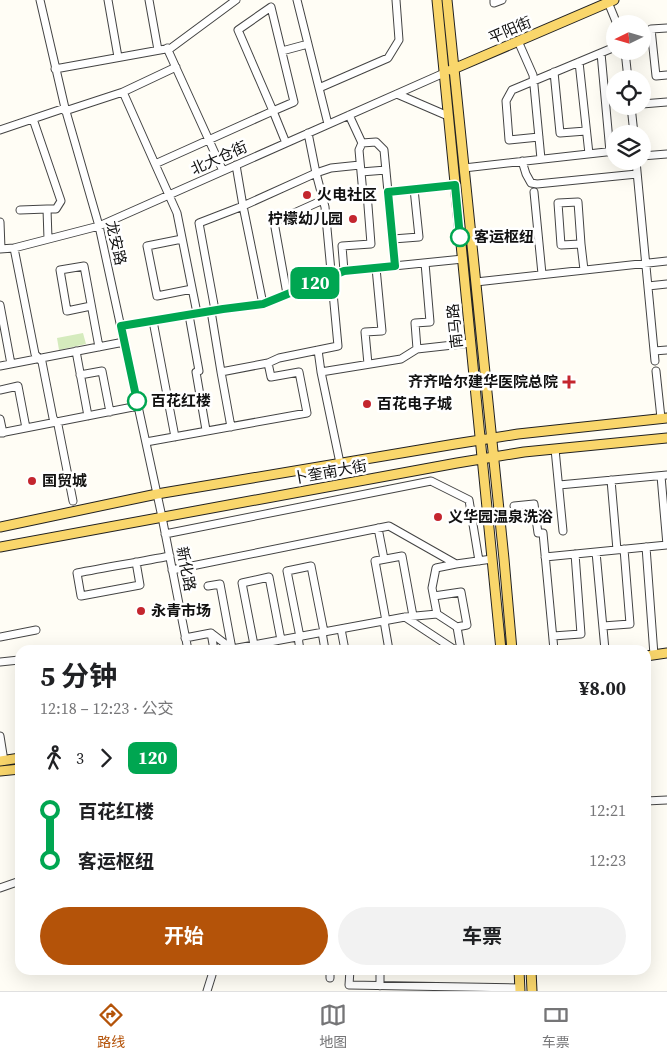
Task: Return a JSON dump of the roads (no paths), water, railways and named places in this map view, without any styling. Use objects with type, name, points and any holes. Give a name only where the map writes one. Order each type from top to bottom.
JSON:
[{"type":"main road","name":"南马路","points":[[437,0],[501,645]]},
{"type":"main road","name":"南马路","points":[[447,0],[512,645]]},
{"type":"main road","name":"平阳街","points":[[444,73],[598,3],[611,1]]},
{"type":"main road","name":"卜奎南大街","points":[[0,527],[157,494],[492,438],[664,418]]},
{"type":"main road","name":"卜奎南大街","points":[[0,547],[524,452],[667,438]]},
{"type":"main road","points":[[651,656],[667,653]]},
{"type":"main road","points":[[2,761],[15,759]]},
{"type":"main road","points":[[0,771],[15,769]]},
{"type":"main road","points":[[519,975],[520,990]]},
{"type":"main road","points":[[531,975],[532,991]]},
{"type":"street","name":"龙安路","points":[[40,0],[65,109],[99,226],[157,494]]},
{"type":"street","points":[[108,0],[118,57]]},
{"type":"street","points":[[148,0],[158,50]]},
{"type":"street","points":[[55,69],[171,48],[236,0]]},
{"type":"street","points":[[297,0],[328,124]]},
{"type":"street","points":[[319,88],[388,58],[399,40],[396,0]]},
{"type":"street","points":[[494,0],[494,3],[502,0]]},
{"type":"street","points":[[611,1],[615,15]]},
{"type":"street","points":[[155,164],[273,111],[294,102],[271,7],[238,30],[273,111],[286,143]]},
{"type":"street","points":[[667,28],[651,29],[656,76],[667,75]]},
{"type":"street","points":[[518,41],[534,80],[541,159]]},
{"type":"street","points":[[282,51],[308,44]]},
{"type":"street","points":[[167,48],[223,171]]},
{"type":"street","points":[[539,137],[509,140],[506,101],[512,90],[606,50]]},
{"type":"street","points":[[601,52],[610,125]]},
{"type":"street","points":[[579,62],[588,154]]},
{"type":"street","points":[[0,130],[123,92],[176,67]]},
{"type":"street","points":[[554,72],[560,133],[586,131]]},
{"type":"street","name":"北大仓街","points":[[1,249],[14,248],[99,226],[444,73]]},
{"type":"street","points":[[123,92],[177,213],[197,313]]},
{"type":"street","points":[[397,94],[448,116]]},
{"type":"street","points":[[651,103],[667,102]]},
{"type":"street","points":[[344,271],[342,246],[370,244],[367,193],[362,194],[359,150],[362,143],[349,116]]},
{"type":"street","points":[[20,210],[56,209],[61,201],[33,119]]},
{"type":"street","points":[[221,372],[338,346],[325,207],[308,133]]},
{"type":"street","points":[[362,143],[376,142],[384,150],[395,266]]},
{"type":"street","points":[[464,168],[606,153]]},
{"type":"street","points":[[651,155],[667,154]]},
{"type":"street","points":[[522,162],[531,183],[537,184],[637,174]]},
{"type":"street","points":[[236,165],[263,304]]},
{"type":"street","points":[[231,427],[199,223],[331,168],[386,170]]},
{"type":"street","points":[[637,170],[655,361]]},
{"type":"street","points":[[388,192],[455,185]]},
{"type":"street","points":[[393,239],[419,237],[414,189]]},
{"type":"street","points":[[534,192],[542,274]]},
{"type":"street","points":[[287,294],[274,222],[323,200]]},
{"type":"street","points":[[581,244],[561,245],[558,203],[578,202],[584,270]]},
{"type":"street","points":[[47,209],[48,239]]},
{"type":"street","points":[[0,222],[1,249]]},
{"type":"street","points":[[182,239],[147,246],[155,288],[157,296],[192,289]]},
{"type":"street","points":[[14,248],[35,354],[42,362],[53,418],[58,425],[73,501]]},
{"type":"street","points":[[121,326],[263,304],[344,271],[463,259]]},
{"type":"street","points":[[476,282],[667,261]]},
{"type":"street","points":[[417,349],[414,323],[430,322],[425,263]]},
{"type":"street","points":[[92,306],[67,311],[60,270],[84,266],[92,306],[99,346]]},
{"type":"street","points":[[368,364],[365,332],[382,330],[376,268]]},
{"type":"street","points":[[648,286],[667,284]]},
{"type":"street","points":[[0,305],[11,364]]},
{"type":"street","points":[[189,315],[199,371],[196,372],[206,430]]},
{"type":"street","points":[[153,321],[175,437]]},
{"type":"street","points":[[0,366],[124,342]]},
{"type":"street","points":[[321,372],[401,359],[417,349],[471,343]]},
{"type":"street","points":[[318,350],[340,463]]},
{"type":"street","points":[[654,351],[667,350]]},
{"type":"street","points":[[76,351],[88,416]]},
{"type":"street","points":[[146,442],[307,413],[299,372],[271,377],[268,363]]},
{"type":"street","points":[[80,376],[102,371],[110,412]]},
{"type":"street","points":[[656,371],[664,418]]},
{"type":"street","points":[[0,390],[18,386],[26,428]]},
{"type":"street","points":[[0,419],[1,433],[138,406]]},
{"type":"street","points":[[555,449],[563,531]]},
{"type":"street","points":[[545,557],[667,545],[664,475],[559,485]]},
{"type":"street","points":[[602,626],[630,624],[611,480]]},
{"type":"street","points":[[166,534],[431,481],[469,500],[478,561]]},
{"type":"street","name":"新化路","points":[[157,494],[187,645]]},
{"type":"street","points":[[514,506],[534,504],[538,533],[543,533],[553,645]]},
{"type":"street","points":[[172,570],[389,526],[456,564]]},
{"type":"street","points":[[378,528],[384,559]]},
{"type":"street","points":[[646,547],[650,645]]},
{"type":"street","points":[[596,552],[604,645]]},
{"type":"street","points":[[552,636],[581,634],[574,554]]},
{"type":"street","points":[[136,562],[140,585],[81,596],[77,573],[136,562],[170,556]]},
{"type":"street","points":[[388,645],[375,561],[402,556],[409,617],[448,645]]},
{"type":"street","points":[[437,614],[432,588],[436,568],[492,559]]},
{"type":"street","points":[[300,645],[287,571],[311,566],[324,645]]},
{"type":"street","points":[[280,645],[280,640],[269,578],[242,583],[254,645],[280,640],[299,637],[323,632],[385,621],[437,614],[457,627],[467,625],[461,592],[434,596]]},
{"type":"street","points":[[208,586],[220,584],[235,645]]},
{"type":"street","points":[[457,627],[460,645]]},
{"type":"street","points":[[342,629],[344,645]]},
{"type":"street","points":[[0,637],[36,630]]},
{"type":"street","points":[[211,633],[213,645]]},
{"type":"street","points":[[185,638],[211,633],[230,645]]},
{"type":"street","points":[[0,662],[15,660]]},
{"type":"street","points":[[0,738],[2,761]]},
{"type":"street","points":[[651,801],[667,800]]},
{"type":"street","points":[[0,888],[15,883]]},
{"type":"street","points":[[207,991],[212,975]]},
{"type":"street","points":[[350,975],[350,985],[520,990]]},
{"type":"street","points":[[380,975],[380,986]]},
{"type":"place","name":"火电社区","points":[[307,195]]},
{"type":"place","name":"柠檬幼儿园","points":[[353,219]]},
{"type":"place","name":"客运枢纽","points":[[460,237]]},
{"type":"place","name":"齐齐哈尔建华医院总院","points":[[569,382]]},
{"type":"place","name":"百花红楼","points":[[137,401]]},
{"type":"place","name":"百花电子城","points":[[367,404]]},
{"type":"place","name":"国贸城","points":[[32,481]]},
{"type":"place","name":"义华园温泉洗浴","points":[[438,517]]},
{"type":"place","name":"永青市场","points":[[141,611]]}]
